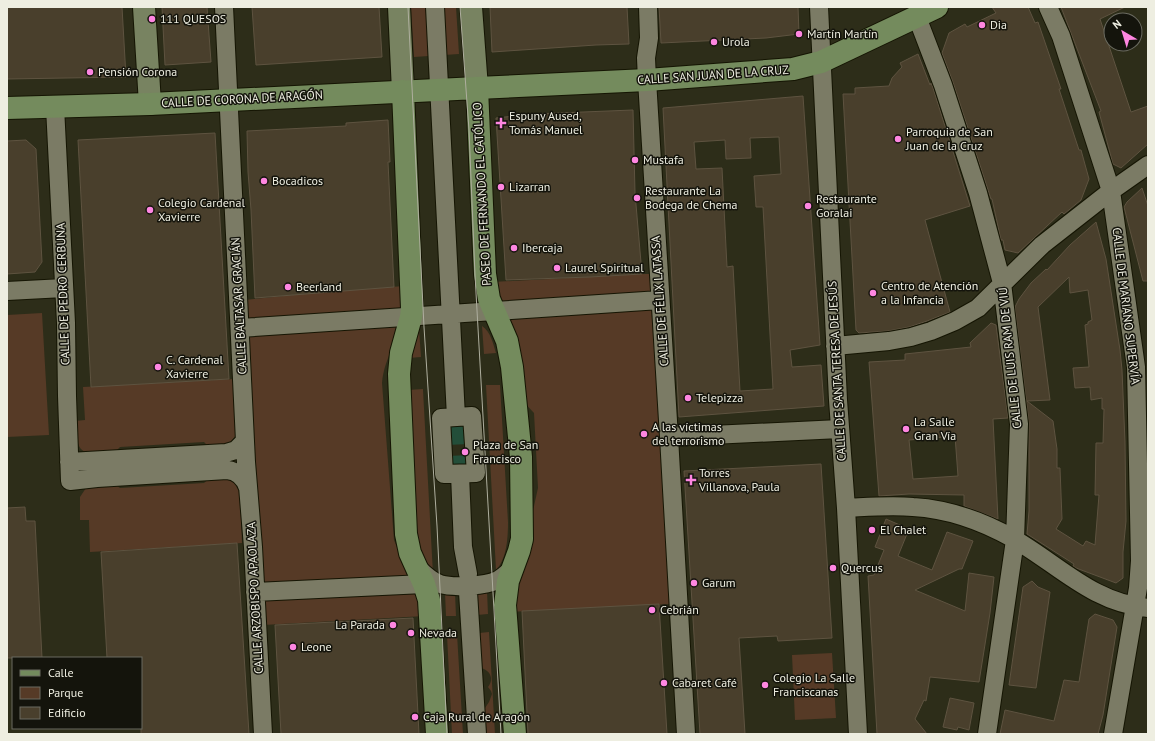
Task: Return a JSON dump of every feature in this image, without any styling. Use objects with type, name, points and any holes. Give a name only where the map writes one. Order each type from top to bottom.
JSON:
[{"type":"main road","points":[[144,7],[150,104]]},
{"type":"main road","points":[[399,7],[411,278],[411,317],[401,353],[399,374],[406,534],[410,553],[420,575],[430,609],[437,734]]},
{"type":"main road","name":"PASEO DE FERNANDO EL CATÓLICO","points":[[471,7],[482,175],[484,264],[488,293],[510,353],[520,457],[522,539],[519,551],[510,571],[505,604],[514,734]]},
{"type":"main road","name":"CALLE SAN JUAN DE LA CRUZ","points":[[477,88],[646,80],[793,69],[822,62],[937,7]]},
{"type":"main road","name":"CALLE DE CORONA DE ARAGÓN","points":[[7,108],[150,104],[477,88]]},
{"type":"street","name":"CALLE BALTASAR GRACIÁN","points":[[224,7],[246,462]]},
{"type":"street","points":[[435,7],[452,314],[456,417]]},
{"type":"street","name":"CALLE DE FÉLIX LATASSA","points":[[648,7],[649,38],[646,58],[646,80],[686,734]]},
{"type":"street","name":"CALLE DE SANTA TERESA DE JESÚS","points":[[819,7],[840,429],[846,508],[858,734]]},
{"type":"street","name":"CALLE DE MARIANO SUPERVÍA","points":[[1048,7],[1061,36],[1112,191],[1142,413],[1140,561],[1141,607],[1113,734]]},
{"type":"street","name":"CALLE DE LUIS RAM DE VIÚ","points":[[917,17],[943,85],[978,193],[1002,283],[1018,424],[1015,540],[987,734]]},
{"type":"street","name":"CALLE DE PEDRO CERBUNA","points":[[55,107],[64,288],[70,481],[227,470],[236,472],[240,475],[247,484],[248,488]]},
{"type":"street","points":[[836,346],[889,341],[911,337],[955,321],[978,308],[1042,245],[1148,165]]},
{"type":"street","points":[[7,291],[64,288]]},
{"type":"street","points":[[240,328],[660,300]]},
{"type":"street","points":[[472,416],[476,473],[460,474],[444,474],[441,418],[472,416]]},
{"type":"street","points":[[669,437],[840,429]]},
{"type":"street","points":[[69,462],[226,453],[236,450],[245,441]]},
{"type":"street","name":"CALLE ARZOBISPO APAOLAZA","points":[[246,462],[263,734]]},
{"type":"street","points":[[460,474],[463,547],[468,574]]},
{"type":"street","points":[[846,508],[903,506],[929,509],[971,520],[1015,540],[1088,588],[1109,599],[1141,607]]},
{"type":"street","points":[[255,592],[420,575],[446,585],[468,585],[497,581],[510,571]]},
{"type":"street","points":[[469,599],[477,734]]},
{"type":"green space","points":[[411,7],[456,7],[459,54],[414,57]]},
{"type":"green space","name":"Plaza de San Francisco","points":[[652,274],[670,604],[508,612],[538,488],[534,413],[519,397],[492,282]]},
{"type":"green space","points":[[405,286],[401,317],[382,383],[394,540],[425,616],[263,625],[245,300],[332,291]]},
{"type":"green space","points":[[42,313],[49,435],[7,437],[7,315]]},
{"type":"green space","points":[[482,326],[490,335],[496,353],[484,354]]},
{"type":"green space","points":[[419,329],[421,357],[409,358],[417,333]]},
{"type":"green space","points":[[235,379],[236,435],[228,445],[211,449],[204,442],[120,447],[113,454],[87,453],[79,446],[75,421],[85,420],[83,387]]},
{"type":"green space","points":[[486,385],[500,385],[508,522],[505,554],[496,570]]},
{"type":"green space","points":[[423,389],[433,574],[422,555],[416,529],[408,390]]},
{"type":"green space","points":[[211,477],[225,477],[233,481],[240,491],[242,543],[90,552],[89,520],[80,520],[80,497],[86,488],[112,482],[120,488],[204,483]]},
{"type":"green space","points":[[487,591],[488,614],[477,615],[476,592]]},
{"type":"green space","points":[[445,593],[455,593],[456,616],[446,616]]},
{"type":"green space","points":[[489,632],[495,734],[484,734],[483,711],[492,694],[488,687],[491,681],[489,673],[481,668],[479,633]]},
{"type":"green space","points":[[457,634],[463,734],[452,734],[447,635]]},
{"type":"green space","points":[[832,653],[836,718],[795,720],[792,655]]},
{"type":"shaded area","points":[[468,422],[469,444],[447,445],[446,423]]},
{"type":"shaded area","points":[[470,455],[470,466],[448,467],[447,456]]},
{"type":"building","points":[[7,7],[122,7],[126,77],[7,79]]},
{"type":"building","points":[[162,7],[207,7],[211,62],[165,65]]},
{"type":"building","points":[[252,7],[379,7],[382,57],[256,65]]},
{"type":"building","points":[[490,7],[627,7],[629,44],[492,52]]},
{"type":"building","points":[[659,7],[798,7],[799,34],[766,38],[661,43]]},
{"type":"building","points":[[992,7],[1028,7],[1035,23],[1038,22],[1061,89],[1059,89],[1079,150],[1081,150],[1089,179],[1081,200],[1064,214],[1062,212],[1018,253],[1005,250],[1003,240],[1001,240],[992,199],[942,53],[949,33],[965,24],[967,27],[996,13]]},
{"type":"building","points":[[1061,7],[1125,7],[1115,12],[1103,12],[1103,18],[1100,19],[1103,28],[1103,52],[1111,52],[1131,112],[1148,106],[1148,144],[1121,168],[1113,164],[1099,112],[1101,111]]},
{"type":"building","points":[[918,54],[930,85],[931,83],[933,88],[970,206],[925,220],[950,312],[909,327],[888,331],[859,333],[856,330],[843,94],[855,94],[855,88],[889,86],[892,78],[902,67],[900,63]]},
{"type":"building","points":[[803,96],[820,345],[790,350],[792,367],[821,365],[824,406],[679,417],[663,108]],"holes":[[[779,137],[781,174],[754,176],[756,207],[763,207],[773,389],[740,391],[733,266],[727,267],[722,168],[696,169],[694,142],[725,140],[726,159],[751,158],[750,138]]]},
{"type":"building","points":[[633,110],[635,193],[642,274],[506,280],[496,118],[533,114]]},
{"type":"building","points":[[388,120],[390,162],[388,162],[394,287],[255,298],[247,131],[346,126],[346,123]]},
{"type":"building","name":"Colegio Cardenal Xavierre","points":[[215,133],[229,379],[91,387],[78,140]]},
{"type":"building","points":[[26,140],[36,149],[42,262],[35,272],[7,274],[7,141]]},
{"type":"building","points":[[1142,188],[1148,206],[1148,281],[1143,281],[1124,207],[1127,202]]},
{"type":"building","points":[[1096,222],[1106,259],[1120,350],[1125,442],[1126,521],[1123,552],[1123,578],[1116,583],[1076,568],[1073,566],[1074,564],[1027,534],[1029,511],[1029,423],[1015,307],[1031,283],[1046,269],[1047,270],[1070,245]],"holes":[[[1069,277],[1070,293],[1088,290],[1092,320],[1085,325],[1089,367],[1073,368],[1075,388],[1090,387],[1091,400],[1102,398],[1102,409],[1104,409],[1103,443],[1096,443],[1095,495],[1099,495],[1095,545],[1086,541],[1083,546],[1056,529],[1062,519],[1060,468],[1057,468],[1057,449],[1053,421],[1027,401],[1050,400],[1038,307]]]},
{"type":"building","points":[[991,323],[996,325],[1008,418],[993,419],[998,519],[964,506],[964,495],[909,494],[879,496],[869,362],[905,360],[905,354],[971,347],[970,343]],"holes":[[[955,436],[958,476],[913,479],[909,440]]]},
{"type":"building","points":[[821,464],[832,638],[778,641],[777,636],[739,638],[745,734],[700,734],[684,471]]},
{"type":"building","points":[[25,507],[26,521],[35,521],[42,657],[7,658],[7,508]]},
{"type":"building","points":[[886,519],[909,529],[898,556],[932,570],[947,532],[973,541],[962,569],[959,569],[915,590],[965,611],[969,573],[994,577],[979,682],[930,677],[926,701],[924,700],[915,719],[927,734],[877,734],[868,576],[874,575],[884,550],[875,547]]},
{"type":"building","points":[[237,543],[249,734],[141,734],[142,657],[107,657],[101,552]]},
{"type":"building","points":[[1032,581],[1038,587],[1050,592],[1036,688],[1009,685],[1023,587]]},
{"type":"building","points":[[659,604],[667,734],[528,734],[522,611]]},
{"type":"building","points":[[1095,614],[1113,620],[1117,627],[1103,715],[1098,734],[1000,734],[1005,710],[1054,721],[1064,680],[1079,682],[1089,619]]},
{"type":"building","points":[[413,618],[419,734],[281,734],[275,625]]},
{"type":"building","points":[[950,698],[974,703],[969,730],[958,727],[957,730],[943,727]]},
{"type":"tram line","points":[[408,7],[447,734]]},
{"type":"tram line","points":[[460,7],[469,130],[475,275],[501,734]]},
{"type":"place","name":"111 QUESOS","points":[[152,19]]},
{"type":"place","name":"Dia","points":[[982,25]]},
{"type":"place","name":"Martín Martín","points":[[799,34]]},
{"type":"place","name":"Urola","points":[[714,42]]},
{"type":"place","name":"Pensión Corona","points":[[90,72]]},
{"type":"place","name":"Espuny Aused, Tomás Manuel","points":[[501,123]]},
{"type":"place","name":"Parroquia de San Juan de la Cruz","points":[[898,139]]},
{"type":"place","name":"Mustafa","points":[[635,160]]},
{"type":"place","name":"Bocadicos","points":[[264,181]]},
{"type":"place","name":"Lizarran","points":[[501,187]]},
{"type":"place","name":"Restaurante La Bodega de Chema","points":[[637,198]]},
{"type":"place","name":"Restaurante Goralai","points":[[808,206]]},
{"type":"place","name":"Colegio Cardenal Xavierre","points":[[150,210]]},
{"type":"place","name":"Ibercaja","points":[[514,248]]},
{"type":"place","name":"Laurel Spiritual","points":[[557,268]]},
{"type":"place","name":"Beerland","points":[[288,287]]},
{"type":"place","name":"Centro de Atención a la Infancia","points":[[873,293]]},
{"type":"place","name":"C. Cardenal Xavierre","points":[[158,367]]},
{"type":"place","name":"Telepizza","points":[[688,398]]},
{"type":"place","name":"La Salle Gran Vía","points":[[906,429]]},
{"type":"place","name":"A las víctimas del terrorismo","points":[[644,434]]},
{"type":"place","name":"Plaza de San Francisco","points":[[465,452]]},
{"type":"place","name":"Torres Villanova, Paula","points":[[691,480]]},
{"type":"place","name":"El Chalet","points":[[872,530]]},
{"type":"place","name":"Quercus","points":[[833,568]]},
{"type":"place","name":"Garum","points":[[694,583]]},
{"type":"place","name":"Cebrián","points":[[652,610]]},
{"type":"place","name":"La Parada","points":[[393,625]]},
{"type":"place","name":"Nevada","points":[[411,633]]},
{"type":"place","name":"Leone","points":[[293,647]]},
{"type":"place","name":"Cabaret Café","points":[[664,683]]},
{"type":"place","name":"Colegio La Salle Franciscanas","points":[[765,685]]},
{"type":"place","name":"Caja Rural de Aragón","points":[[415,717]]}]
